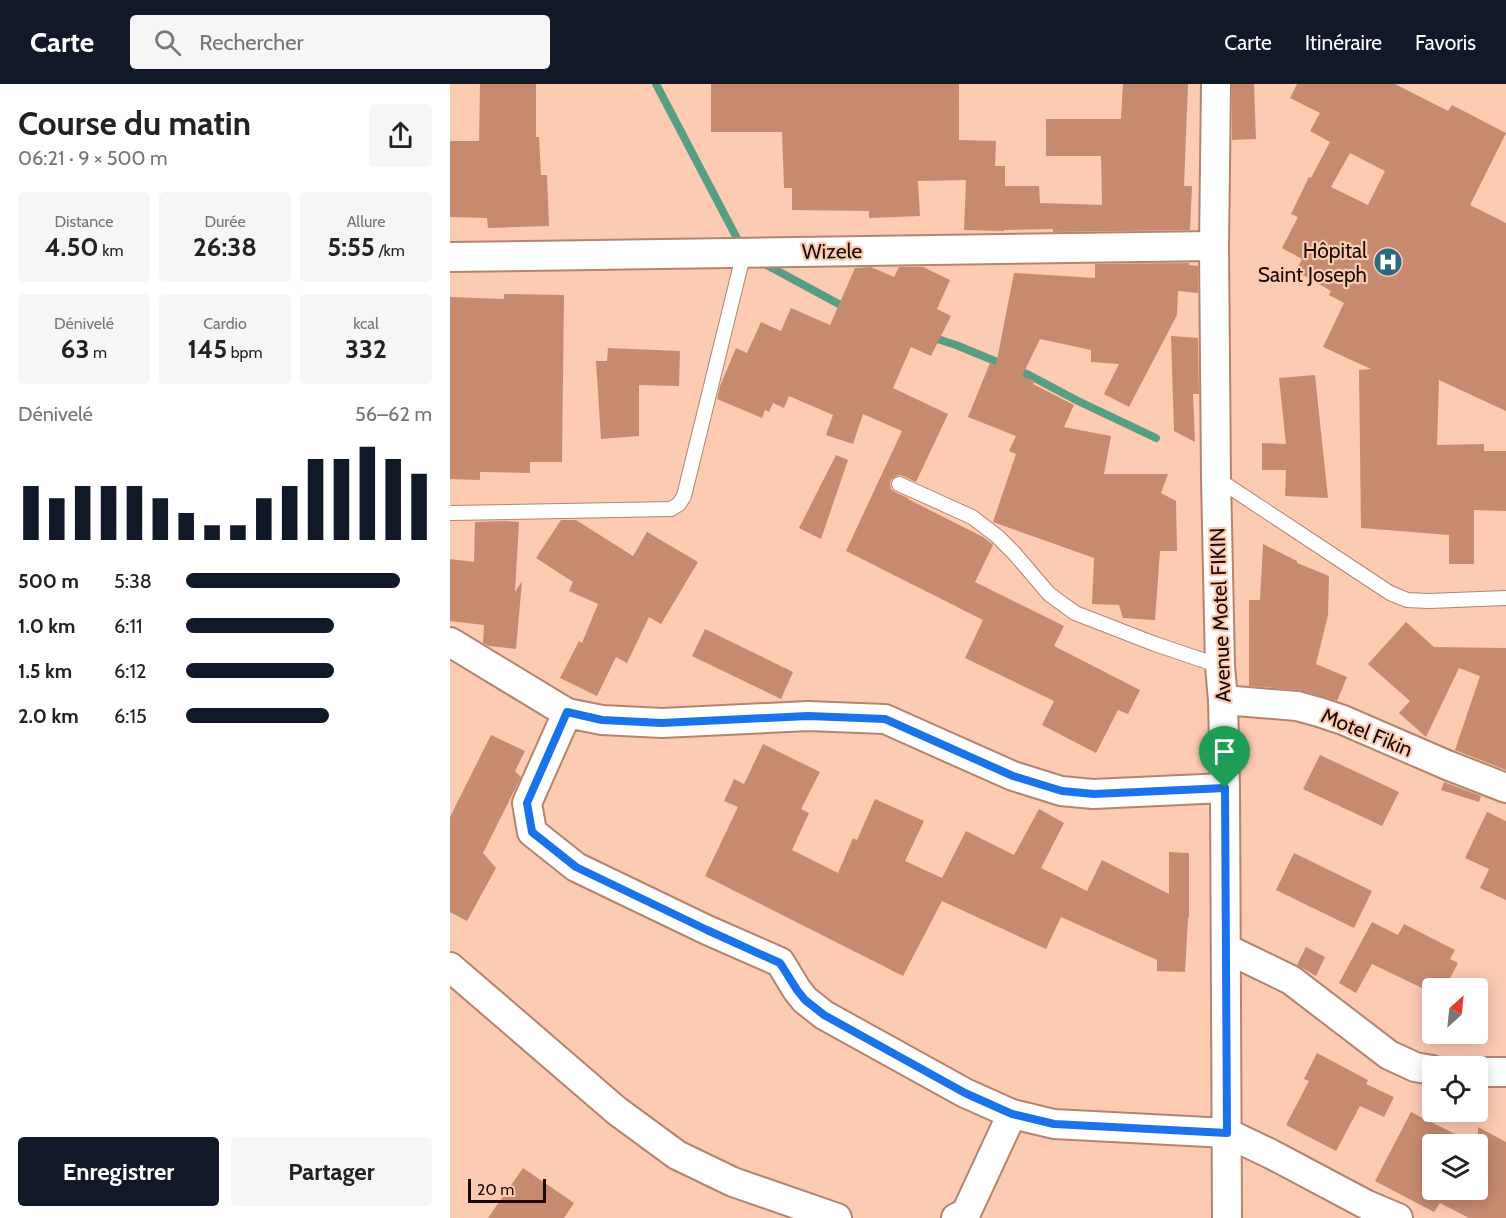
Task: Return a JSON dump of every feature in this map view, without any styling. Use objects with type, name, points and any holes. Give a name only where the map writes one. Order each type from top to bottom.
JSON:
[{"type":"street","name":"Avenue Motel FIKIN","points":[[1216,84],[1214,246],[1216,478],[1225,788],[1227,1218]]},
{"type":"street","name":"Wizele","points":[[450,257],[1214,246]]},
{"type":"street","points":[[450,642],[567,712],[602,720],[662,723],[808,716],[885,719],[1013,776],[1062,791],[1094,794],[1225,788]]},
{"type":"street","name":"Motel Fikin","points":[[1222,700],[1297,706],[1319,712],[1506,788]]},
{"type":"street","points":[[567,712],[527,803],[532,832],[576,867],[780,963],[805,1000],[824,1015],[965,1093],[1012,1114],[1054,1124],[1227,1133],[1367,1205],[1398,1218]]},
{"type":"street","points":[[1227,949],[1291,980],[1389,1055],[1422,1068]]},
{"type":"street","points":[[450,967],[617,1111],[677,1155],[734,1182],[837,1218]]},
{"type":"street","points":[[1488,1072],[1506,1072]]},
{"type":"street","points":[[956,1218],[966,1213],[1012,1114]]},
{"type":"lane","points":[[450,513],[671,509],[679,504],[684,496],[744,252]]},
{"type":"lane","points":[[1216,478],[1390,593],[1407,600],[1429,601],[1506,598]]},
{"type":"lane","points":[[899,484],[972,517],[997,536],[1014,553],[1049,594],[1075,613],[1220,666]]},
{"type":"building","points":[[480,84],[536,84],[536,137],[539,137],[541,175],[547,175],[549,226],[488,228],[487,218],[450,217],[450,141],[479,141]]},
{"type":"building","points":[[711,84],[959,84],[959,140],[996,141],[995,166],[1005,166],[1005,186],[1039,186],[1040,203],[1102,205],[1101,156],[1046,156],[1046,119],[1121,119],[1123,84],[1188,84],[1184,186],[1192,186],[1190,230],[1053,232],[1053,229],[964,230],[966,180],[918,181],[920,216],[869,218],[869,211],[792,210],[792,188],[784,188],[782,132],[711,132]]},
{"type":"building","points":[[1232,84],[1254,84],[1256,139],[1232,140]]},
{"type":"building","name":"Hôpital Saint Joseph","points":[[1297,84],[1395,84],[1448,111],[1452,105],[1506,133],[1470,205],[1506,223],[1506,411],[1439,380],[1437,445],[1484,444],[1484,451],[1506,451],[1506,511],[1474,510],[1474,564],[1449,564],[1449,535],[1361,528],[1359,370],[1371,369],[1323,347],[1344,303],[1329,295],[1331,291],[1296,271],[1302,259],[1282,248],[1298,217],[1291,214],[1330,142],[1310,131],[1320,113],[1290,98]],"holes":[[[1350,153],[1385,171],[1368,205],[1331,187]]]},
{"type":"building","points":[[1189,263],[1189,265],[1198,266],[1198,293],[1178,291],[1177,315],[1129,407],[1104,394],[1119,364],[1091,362],[1091,350],[1040,339],[1022,376],[1035,381],[1033,384],[1074,405],[1064,427],[1111,436],[1104,474],[1168,474],[1161,493],[1176,501],[1177,551],[1160,551],[1155,620],[1123,618],[1119,605],[1092,604],[1094,558],[993,522],[1016,454],[1009,451],[1016,436],[968,417],[990,363],[996,365],[1014,273],[1095,278],[1095,264]]},
{"type":"building","points":[[871,267],[894,277],[899,267],[923,267],[950,280],[937,309],[951,316],[931,356],[911,347],[893,388],[948,414],[916,482],[898,475],[891,480],[891,489],[991,543],[993,545],[975,582],[1064,626],[1054,646],[1140,690],[1128,714],[1118,710],[1096,753],[1042,725],[1054,701],[965,658],[983,620],[846,551],[902,431],[863,414],[853,444],[826,435],[833,415],[789,396],[784,408],[773,403],[769,412],[765,410],[762,418],[717,399],[736,348],[747,353],[761,322],[781,331],[791,308],[830,325],[855,268]]},
{"type":"building","points":[[504,294],[564,295],[562,462],[530,462],[530,473],[480,472],[480,480],[450,479],[450,297],[504,299]]},
{"type":"building","points":[[1171,336],[1198,338],[1199,394],[1193,394],[1195,442],[1174,431]]},
{"type":"building","points":[[608,348],[680,351],[679,386],[639,385],[639,436],[601,439],[596,361],[607,361]]},
{"type":"building","points":[[1315,375],[1328,498],[1285,496],[1286,470],[1262,470],[1262,443],[1286,444],[1279,378]]},
{"type":"building","points":[[836,455],[848,460],[821,539],[799,528]]},
{"type":"building","points":[[561,520],[576,520],[633,556],[647,532],[698,562],[661,624],[649,617],[627,663],[616,657],[597,696],[560,678],[579,641],[582,643],[598,604],[569,591],[573,582],[536,558]]},
{"type":"building","points":[[475,522],[519,522],[515,592],[522,581],[516,649],[489,646],[483,643],[484,625],[450,621],[450,559],[474,562]]},
{"type":"building","points":[[1263,544],[1297,563],[1329,576],[1328,615],[1316,664],[1347,677],[1337,701],[1299,690],[1249,686],[1249,600],[1260,600]]},
{"type":"building","points":[[1406,622],[1434,647],[1506,648],[1506,770],[1455,750],[1480,676],[1459,668],[1426,737],[1399,713],[1410,701],[1368,664]]},
{"type":"building","points":[[705,629],[793,672],[781,699],[692,656]]},
{"type":"building","points":[[491,735],[525,751],[515,771],[521,777],[483,853],[496,868],[467,921],[450,912],[450,817]]},
{"type":"building","points":[[763,744],[820,772],[801,809],[809,813],[792,850],[838,873],[853,838],[857,840],[875,799],[924,821],[905,861],[942,878],[966,831],[1014,855],[1039,809],[1064,823],[1041,868],[1087,891],[1102,860],[1169,894],[1169,852],[1189,853],[1189,918],[1185,972],[1157,971],[1157,960],[1061,917],[1046,949],[942,901],[903,976],[705,876],[738,807],[724,801],[734,779],[744,784]]},
{"type":"building","points":[[1320,755],[1399,792],[1382,826],[1303,789]]},
{"type":"building","points":[[1444,782],[1481,796],[1479,802],[1441,790]]},
{"type":"building","points":[[1487,812],[1506,821],[1506,900],[1480,888],[1489,869],[1465,858]]},
{"type":"building","points":[[1294,853],[1372,891],[1354,928],[1276,890]]},
{"type":"building","points":[[1372,922],[1398,935],[1404,924],[1455,950],[1450,959],[1458,963],[1450,978],[1422,978],[1422,988],[1372,964],[1356,993],[1339,983]]},
{"type":"building","points":[[1306,947],[1325,957],[1316,976],[1297,965]]},
{"type":"building","points":[[1317,1053],[1368,1080],[1366,1084],[1394,1097],[1384,1117],[1360,1106],[1336,1151],[1286,1125],[1309,1081],[1304,1079]]},
{"type":"building","points":[[1411,1112],[1422,1118],[1422,1122],[1431,1122],[1455,1134],[1422,1134],[1422,1200],[1488,1200],[1488,1134],[1478,1134],[1478,1127],[1506,1142],[1506,1218],[1469,1218],[1440,1203],[1434,1212],[1375,1181]]},
{"type":"building","points":[[523,1168],[574,1203],[564,1218],[488,1218]]},
{"type":"waterway","points":[[656,84],[741,246]]},
{"type":"waterway","points":[[761,262],[848,309]]},
{"type":"waterway","points":[[931,337],[1029,375],[1156,438]]},
{"type":"place","name":"Hôpital Saint Joseph","points":[[1388,262]]},
{"type":"route","points":[[567,712],[602,720],[662,723],[808,716],[885,719],[1013,776],[1062,791],[1094,794],[1225,788],[1227,1133],[1054,1124],[1012,1114],[965,1093],[824,1015],[805,1000],[780,963],[576,867],[532,832],[527,803],[567,712]]}]
